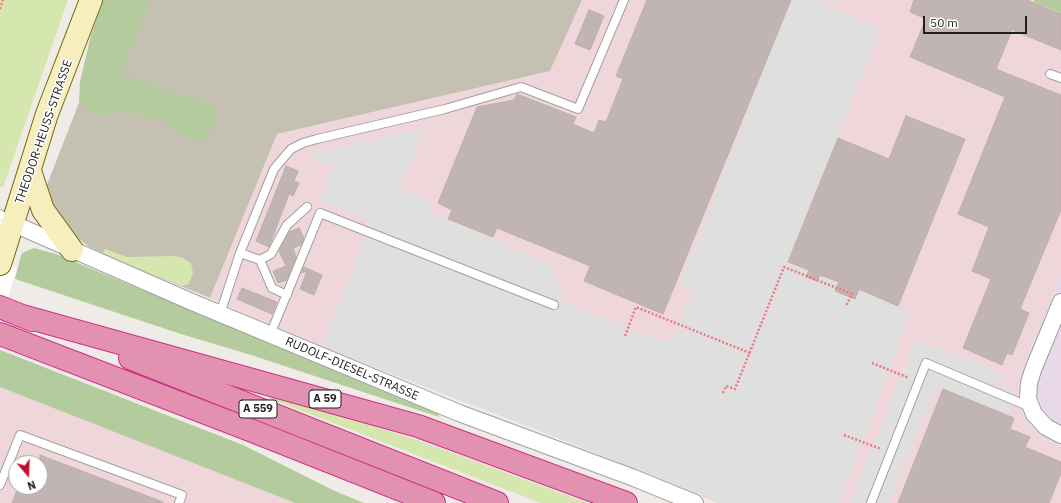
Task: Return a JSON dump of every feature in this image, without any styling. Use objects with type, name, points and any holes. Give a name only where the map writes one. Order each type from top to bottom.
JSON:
[{"type":"highway","name":"A 559","points":[[9,311],[497,503]]},
{"type":"highway","name":"A 59","points":[[9,311],[418,426],[626,503]]},
{"type":"highway","points":[[0,334],[250,430],[434,503]]},
{"type":"main road","name":"THEODOR-HEUSS-STRASSE","points":[[0,263],[4,221],[30,171],[47,114],[91,0]]},
{"type":"main road","points":[[30,171],[43,210],[72,250]]},
{"type":"street","name":"RUDOLF-DIESEL-STRASSE","points":[[4,221],[220,314],[459,413],[627,475],[695,503]]},
{"type":"street","points":[[1061,302],[1029,383],[1028,399],[1034,414],[1046,427],[1061,435]]},
{"type":"lane","points":[[220,314],[240,253],[274,169],[291,149],[303,143],[445,109],[521,87],[578,109],[624,0]]},
{"type":"lane","points":[[1050,74],[1061,78]]},
{"type":"lane","points":[[260,260],[271,254],[287,225],[307,207]]},
{"type":"lane","points":[[270,335],[320,212],[554,305]]},
{"type":"lane","points":[[240,253],[260,260],[272,288],[287,296]]},
{"type":"lane","points":[[871,503],[926,364],[1032,408]]},
{"type":"lane","points":[[0,485],[20,435],[182,495],[179,503]]},
{"type":"path","points":[[0,9],[3,0]]},
{"type":"path","points":[[723,393],[726,386],[735,389],[784,267],[852,294],[846,306]]},
{"type":"path","points":[[625,336],[636,307],[750,353]]},
{"type":"path","points":[[872,363],[919,381]]},
{"type":"path","points":[[844,435],[891,453]]},
{"type":"shaded area","points":[[119,0],[582,0],[550,71],[277,134],[210,298],[124,263],[90,247],[77,238],[62,224],[45,190]]},
{"type":"shaded area","points":[[582,0],[1061,0],[1061,276],[1023,368],[1042,439],[1061,446],[1061,503],[718,503],[574,444],[322,347],[210,298],[277,134],[550,71]]},
{"type":"shaded area","points":[[791,0],[813,0],[881,29],[787,262],[911,312],[839,503],[722,503],[322,345],[372,222],[319,201],[334,162],[316,165],[312,153],[424,129],[399,189],[431,203],[429,213],[550,264],[560,283],[561,298],[573,307],[663,342],[673,339],[692,290],[680,281],[700,234]]},
{"type":"shaded area","points":[[1061,276],[1061,446],[1042,439],[1031,431],[1019,418],[1014,396],[1023,368]]},
{"type":"shaded area","points":[[916,339],[1003,374],[998,385],[1014,391],[1010,415],[937,386],[889,503],[850,503]]},
{"type":"shaded area","points":[[0,387],[295,503],[0,503]]},
{"type":"green space","points":[[0,0],[68,0],[3,187],[0,187]]},
{"type":"green space","points":[[103,0],[150,0],[121,74],[211,105],[217,114],[214,125],[211,132],[201,141],[184,137],[163,121],[138,113],[116,112],[99,115],[84,109],[79,101],[80,82],[91,35]]},
{"type":"green space","points":[[1034,0],[1061,0],[1061,13],[1034,2]]},
{"type":"green space","points":[[34,248],[56,254],[438,412],[439,417],[15,279],[21,255],[24,252]]},
{"type":"green space","points":[[105,249],[127,257],[174,256],[183,258],[191,263],[193,273],[189,284],[182,286],[103,253]]},
{"type":"green space","points":[[0,350],[243,445],[335,491],[364,503],[295,503],[0,387]]},
{"type":"green space","points":[[270,393],[420,441],[588,503],[541,503],[268,398]]},
{"type":"pier","points":[[0,261],[17,268],[0,325]]},
{"type":"building","points":[[647,0],[791,0],[663,314],[584,281],[590,266],[497,228],[493,237],[448,219],[452,210],[438,203],[477,107],[514,100],[517,94],[576,117],[573,124],[594,133],[599,120],[606,122],[623,79],[616,76]]},
{"type":"building","points":[[914,0],[1027,0],[1061,14],[1061,50],[1012,30],[996,69],[1061,95],[1061,210],[1020,309],[1029,313],[1012,355],[1007,353],[1002,365],[963,348],[991,279],[972,271],[989,227],[958,214],[1005,97],[910,57],[926,19],[910,12]]},
{"type":"building","points":[[589,10],[604,16],[590,50],[575,44]]},
{"type":"building","points":[[906,116],[965,139],[898,306],[859,289],[855,299],[835,291],[839,282],[820,275],[817,281],[806,277],[809,270],[788,262],[838,138],[889,159]]},
{"type":"building","points":[[286,166],[298,171],[294,181],[299,183],[293,196],[289,194],[269,247],[256,241]]},
{"type":"building","points":[[299,228],[304,238],[301,245],[293,248],[296,257],[287,280],[278,283],[273,271],[286,266],[279,251],[289,232]]},
{"type":"building","points":[[304,267],[322,275],[314,295],[300,289],[307,271],[301,273]]},
{"type":"building","points":[[242,288],[277,302],[272,314],[237,299]]},
{"type":"building","points":[[943,389],[1014,418],[1010,429],[1030,437],[1025,447],[1061,462],[1061,473],[1049,503],[898,503]]},
{"type":"building","points":[[48,458],[163,502],[163,503],[12,503],[15,495],[48,495]]}]
